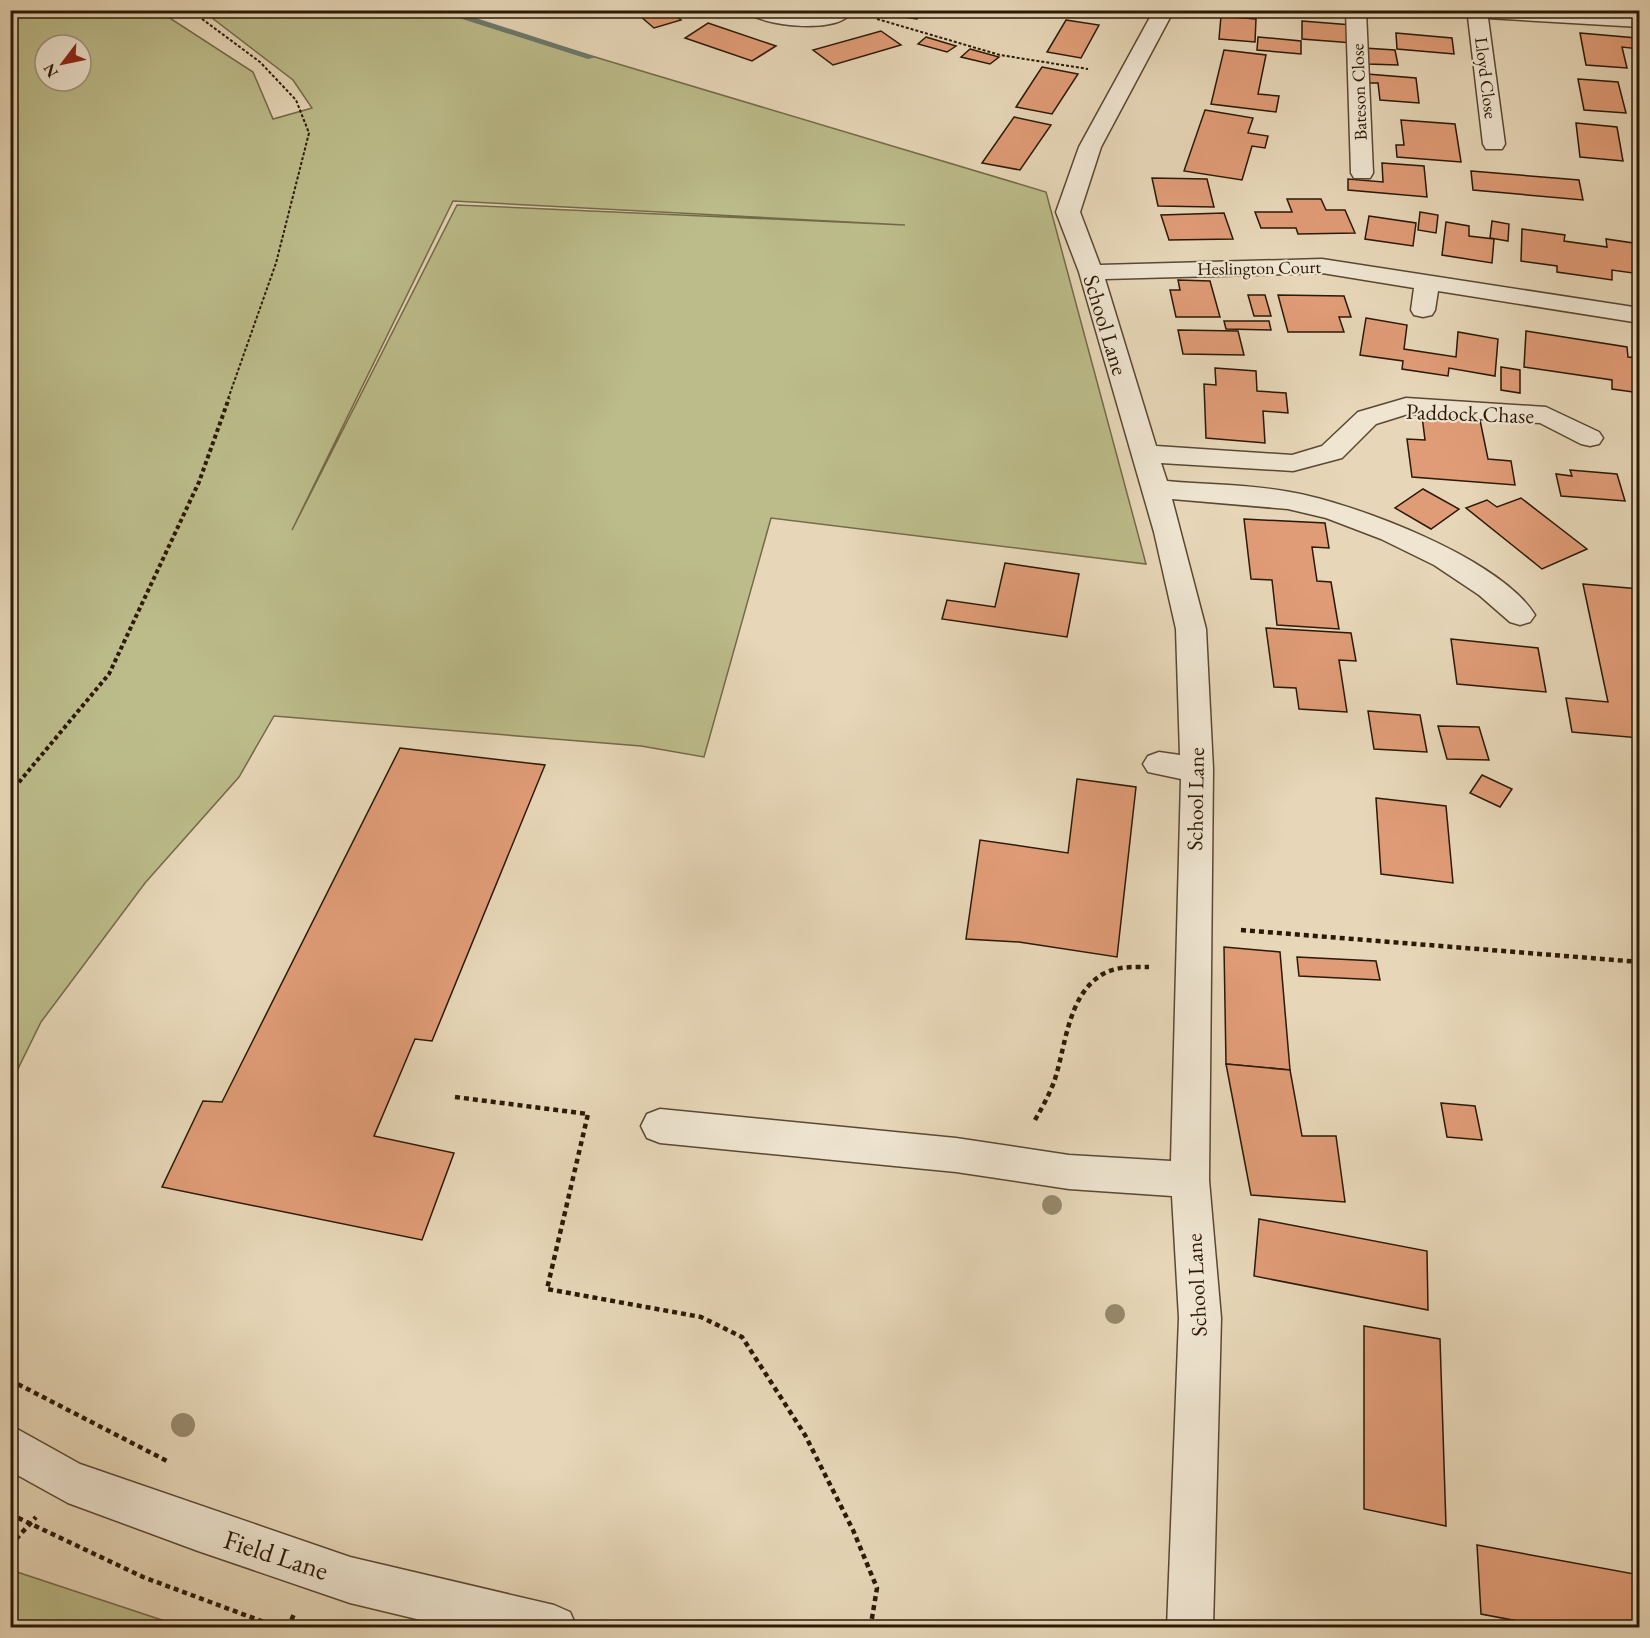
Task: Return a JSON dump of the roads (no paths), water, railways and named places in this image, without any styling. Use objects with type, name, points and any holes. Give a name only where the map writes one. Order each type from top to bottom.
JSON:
[{"type":"street","points":[[755,10],[790,22],[819,21],[841,14],[841,10]]},
{"type":"street","name":"School Lane","points":[[1164,10],[1090,147],[1068,212],[1091,272],[1155,489],[1191,629],[1197,769],[1192,926],[1190,1180],[1200,1318],[1190,1628]]},
{"type":"street","name":"Bateson Close","points":[[1356,10],[1362,173]]},
{"type":"street","points":[[1454,10],[1640,21]]},
{"type":"street","name":"Lloyd Close","points":[[1477,12],[1494,144]]},
{"type":"street","name":"Heslington Court","points":[[1091,272],[1322,266],[1640,316]]},
{"type":"street","points":[[1423,310],[1427,282]]},
{"type":"street","name":"Paddock Chase","points":[[1144,454],[1293,463],[1332,452],[1367,418],[1406,406],[1546,416],[1590,438]]},
{"type":"street","points":[[1155,489],[1290,500],[1343,515],[1394,534],[1440,558],[1485,584],[1520,615]]},
{"type":"street","points":[[1159,764],[1197,769]]},
{"type":"street","points":[[660,1126],[957,1155],[1069,1172],[1190,1180]]},
{"type":"street","name":"Field Lane","points":[[10,1446],[68,1481],[198,1529],[350,1580],[554,1628]]},
{"type":"waterway","points":[[439,10],[592,57]]}]
